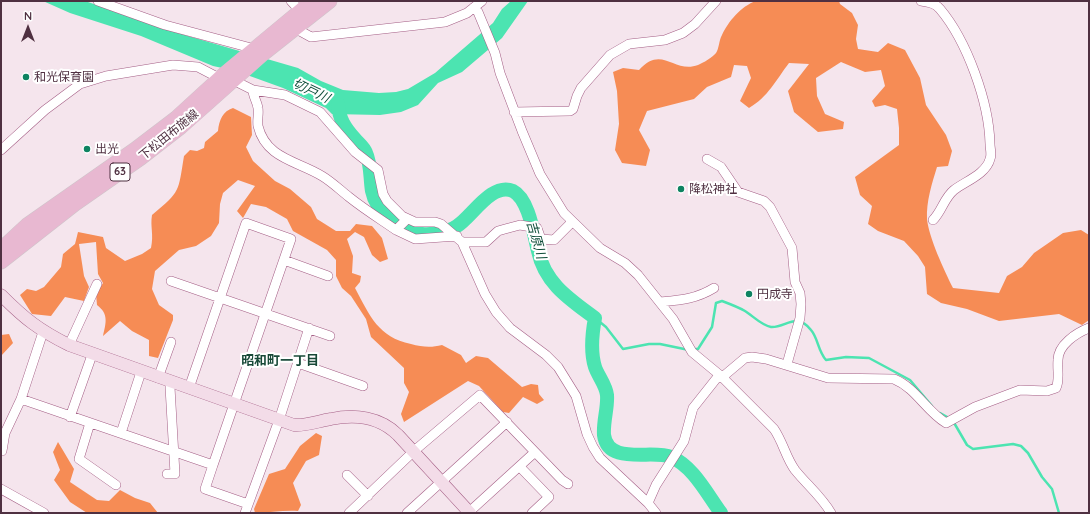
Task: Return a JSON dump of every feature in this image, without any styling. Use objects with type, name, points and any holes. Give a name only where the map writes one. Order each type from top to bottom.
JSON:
[{"type":"main road","name":"下松田布施線","points":[[1,262],[75,204],[181,127],[256,51],[290,25],[299,10],[312,1]]},
{"type":"main road","name":"下松田布施線","points":[[299,10],[330,1]]},
{"type":"main road","name":"下松田布施線","points":[[1,249],[27,226],[134,150],[228,78]]},
{"type":"street","points":[[98,1],[165,25],[256,51]]},
{"type":"street","points":[[290,25],[310,37],[414,26],[445,22],[458,18],[482,1]]},
{"type":"street","points":[[514,112],[570,111],[573,109],[576,96],[581,88],[610,55],[629,44],[665,40],[683,33],[695,24],[716,1]]},
{"type":"street","points":[[921,1],[932,3],[939,8],[967,55],[982,92],[990,131],[991,158],[988,165],[954,191],[945,201],[933,220]]},
{"type":"street","points":[[473,8],[478,12],[494,50],[514,112],[540,174],[548,184],[560,208],[572,222],[600,248],[625,263],[638,275],[673,319],[690,349],[721,376],[774,429],[780,438],[789,461],[823,500],[831,513]]},
{"type":"street","points":[[1,150],[45,110],[80,84],[106,76],[173,65],[198,67],[228,78],[253,90],[285,95],[320,112],[364,159],[378,170],[383,194],[387,201],[408,219],[415,222],[435,222],[441,224],[458,238],[485,294],[496,312],[510,328],[546,355],[558,367],[576,396],[592,447],[600,458],[648,503],[656,513]]},
{"type":"street","points":[[253,90],[253,95],[258,107],[258,124],[266,144],[294,164],[323,176],[349,197],[396,230],[415,238],[458,238],[486,242],[498,231],[520,225],[537,228],[542,240],[554,240],[572,222]]},
{"type":"street","points":[[707,159],[721,167],[738,192],[764,201],[770,207],[792,248],[795,282],[800,293],[799,322],[787,364]]},
{"type":"street","points":[[396,230],[408,219]]},
{"type":"street","points":[[189,388],[246,223],[291,239],[205,489],[247,509],[279,420],[309,328]]},
{"type":"street","points":[[284,260],[328,276]]},
{"type":"street","points":[[171,281],[330,336]]},
{"type":"street","points":[[69,346],[97,284]]},
{"type":"street","points":[[660,302],[691,299],[701,296],[714,288]]},
{"type":"street","points":[[1,295],[16,311],[43,332],[69,346],[279,420],[294,425],[304,426],[331,419],[360,417],[378,421],[390,427],[414,451],[469,513],[535,452]]},
{"type":"street","points":[[648,503],[688,431],[693,408],[716,379],[745,358],[752,357],[787,364],[828,378],[894,379],[902,382],[933,414],[946,423],[975,407],[1020,390],[1047,391],[1056,388],[1058,383],[1058,355],[1075,334],[1089,328]]},
{"type":"street","points":[[2,451],[6,433],[21,399],[43,332]]},
{"type":"street","points":[[158,378],[171,342]]},
{"type":"street","points":[[70,417],[92,355]]},
{"type":"street","points":[[298,363],[363,386]]},
{"type":"street","points":[[121,433],[141,372]]},
{"type":"street","points":[[167,474],[175,474],[175,452],[170,387],[171,382]]},
{"type":"street","points":[[349,513],[414,451],[480,396],[562,480],[568,484]]},
{"type":"street","points":[[21,399],[213,465]]},
{"type":"street","points":[[407,513],[507,422]]},
{"type":"street","points":[[90,423],[79,459],[116,485]]},
{"type":"street","points":[[520,467],[549,497],[532,513]]},
{"type":"street","points":[[347,475],[368,496]]},
{"type":"street","points":[[1,489],[44,513]]},
{"type":"shaded area","points":[[756,1],[839,1],[840,4],[852,13],[858,25],[856,39],[858,49],[878,52],[888,43],[905,50],[920,78],[926,105],[946,135],[952,151],[948,166],[937,167],[927,206],[927,219],[928,227],[941,263],[953,288],[999,293],[1007,276],[1022,267],[1034,253],[1063,233],[1081,230],[1089,235],[1089,320],[1082,325],[1059,314],[999,321],[967,309],[941,303],[927,294],[925,267],[918,256],[904,241],[878,231],[868,224],[872,206],[860,195],[855,177],[899,145],[897,109],[885,105],[875,107],[872,101],[885,86],[881,70],[865,72],[841,62],[816,78],[817,96],[825,114],[844,122],[843,129],[818,132],[794,112],[788,91],[809,64],[789,63],[767,93],[756,104],[749,108],[740,101],[751,78],[747,66],[734,65],[731,77],[707,87],[694,99],[647,111],[639,130],[650,150],[646,166],[622,163],[615,150],[619,124],[617,91],[613,72],[623,68],[639,70],[647,63],[661,59],[682,66],[690,67],[698,65],[716,53],[721,37],[731,20],[750,3]]},
{"type":"shaded area","points":[[233,108],[251,117],[252,135],[246,147],[253,161],[275,181],[290,189],[311,207],[317,219],[336,231],[350,231],[356,224],[372,226],[382,238],[388,259],[380,262],[372,255],[364,237],[355,232],[347,239],[353,256],[352,273],[361,276],[360,282],[355,288],[365,308],[383,331],[400,341],[415,345],[430,347],[442,345],[461,355],[466,363],[476,356],[488,358],[522,387],[531,384],[538,385],[539,394],[544,400],[537,404],[523,397],[509,413],[503,412],[479,386],[468,381],[404,422],[401,414],[409,392],[404,383],[404,368],[371,337],[366,319],[351,296],[342,288],[336,276],[336,260],[327,250],[293,231],[287,219],[266,207],[251,204],[243,218],[237,211],[255,186],[238,180],[223,193],[220,204],[219,223],[211,236],[196,246],[179,250],[155,271],[152,289],[159,305],[173,315],[173,320],[158,358],[149,356],[149,340],[132,331],[120,321],[103,336],[106,319],[101,308],[97,305],[96,294],[103,283],[98,274],[96,242],[79,244],[84,276],[89,287],[84,301],[65,297],[51,316],[32,314],[20,295],[27,289],[36,291],[44,287],[61,267],[63,254],[75,244],[78,232],[103,237],[106,248],[125,261],[142,254],[151,248],[152,215],[168,201],[177,190],[181,177],[184,156],[190,150],[197,151],[204,148],[205,142],[218,131],[219,123],[224,114]]},
{"type":"shaded area","points":[[9,334],[13,343],[1,356],[1,335]]},
{"type":"shaded area","points":[[316,433],[322,436],[319,455],[306,461],[293,483],[301,505],[298,511],[255,513],[254,509],[269,474],[285,469],[300,446]]},
{"type":"shaded area","points":[[58,442],[74,469],[70,482],[97,500],[109,501],[120,490],[135,498],[150,503],[158,513],[87,513],[70,502],[54,480],[60,470],[53,452]]},
{"type":"water","name":"切戸川","points":[[43,1],[85,1],[188,36],[298,68],[321,81],[343,90],[379,93],[396,92],[408,89],[435,73],[493,23],[502,9],[511,1],[528,1],[502,38],[462,72],[438,83],[418,105],[401,112],[380,115],[332,114],[326,108],[283,88],[236,71],[213,66],[141,36],[70,13]]},
{"type":"waterway","name":"吉原川","points":[[338,104],[343,123],[364,149],[368,157],[374,199],[384,213],[398,225],[422,234],[445,231],[463,222],[482,202],[497,191],[513,191],[519,195],[530,218],[541,263],[546,273],[568,298],[595,318],[592,336],[592,355],[595,367],[607,395],[604,430],[607,445],[622,453],[632,455],[663,455],[679,461],[699,481],[721,513]]},
{"type":"waterway","points":[[694,349],[698,349],[712,327],[716,303],[722,301],[748,313],[767,326],[776,327],[796,321],[806,324],[813,333],[821,353],[826,360],[846,357],[869,358],[910,380],[932,406]]},
{"type":"waterway","points":[[595,318],[606,327],[623,349],[649,344],[660,344],[689,350]]},
{"type":"waterway","points":[[940,413],[949,418]]},
{"type":"waterway","points":[[953,421],[967,445],[973,449],[1013,444],[1021,446],[1028,453],[1042,477],[1052,489],[1059,513]]},
{"type":"place","name":"和光保育園","points":[[26,77]]},
{"type":"place","name":"出光","points":[[87,149]]},
{"type":"place","name":"降松神社","points":[[681,189]]},
{"type":"place","name":"円成寺","points":[[749,294]]},
{"type":"district","name":"昭和町一丁目","points":[[280,361]]}]
